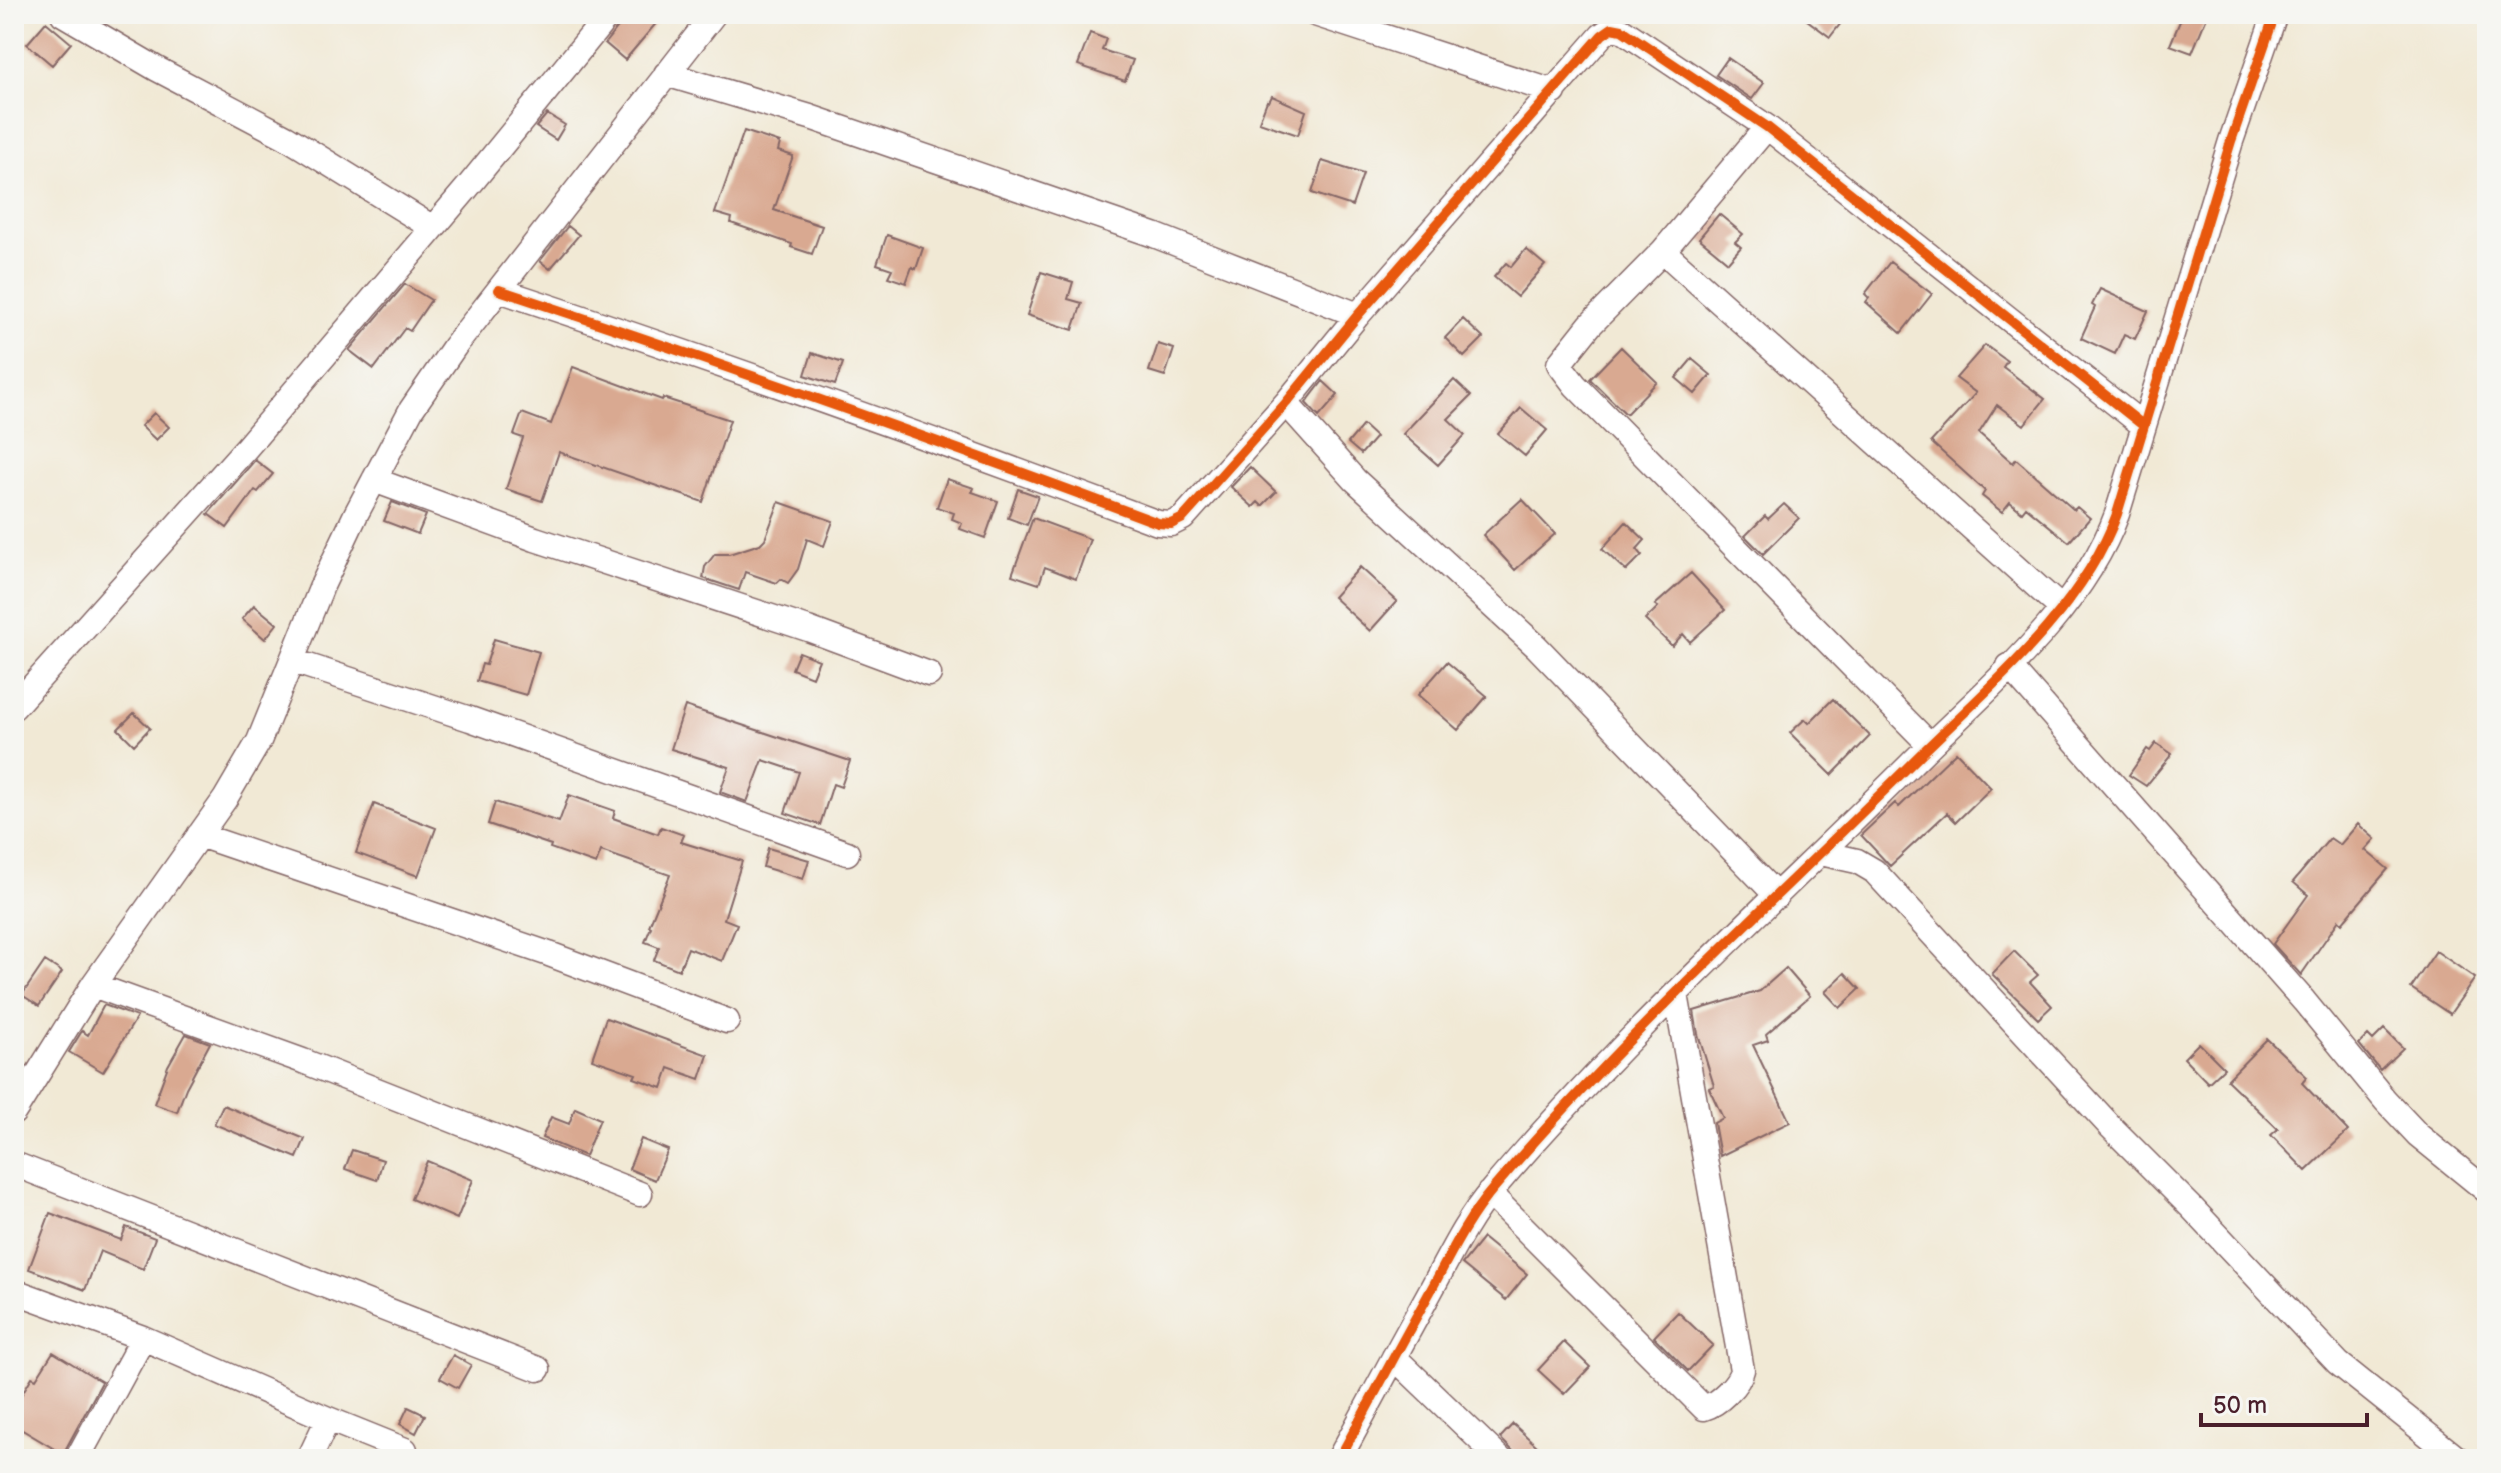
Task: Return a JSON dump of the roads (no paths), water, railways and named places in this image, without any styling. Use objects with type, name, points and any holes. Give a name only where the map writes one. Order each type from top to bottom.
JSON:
[{"type":"street","points":[[63,14],[157,69],[286,137],[433,228]]},
{"type":"street","points":[[14,707],[247,447],[609,14]]},
{"type":"street","points":[[14,1112],[93,985],[225,799],[259,741],[322,586],[411,410],[499,290],[714,14]]},
{"type":"street","points":[[1315,14],[1554,92]]},
{"type":"street","points":[[1339,1459],[1453,1250],[1489,1193],[1676,994],[2009,666],[2079,587],[2106,545],[2231,141],[2275,14]]},
{"type":"street","points":[[499,290],[860,412],[1158,523],[1171,524],[1183,518],[1286,403],[1358,315],[1602,35],[1612,28],[1622,30],[1767,127],[2144,426]]},
{"type":"street","points":[[666,74],[810,117],[1154,235],[1358,315]]},
{"type":"street","points":[[1767,127],[1663,251],[1590,325],[1559,364],[1575,385],[1930,745]]},
{"type":"street","points":[[1663,251],[2061,608]]},
{"type":"street","points":[[1286,403],[1355,480],[1536,646],[1777,896]]},
{"type":"street","points":[[374,480],[535,539],[808,629],[929,674]]},
{"type":"street","points":[[293,661],[470,719],[847,853]]},
{"type":"street","points":[[2009,666],[2304,1001],[2385,1100],[2418,1135],[2487,1191]]},
{"type":"street","points":[[199,835],[549,954],[727,1021]]},
{"type":"street","points":[[1821,853],[1857,861],[1874,871],[2111,1127],[2338,1363],[2458,1459]]},
{"type":"street","points":[[93,985],[303,1061],[640,1194]]},
{"type":"street","points":[[1489,1193],[1704,1408],[1713,1405],[1741,1376],[1740,1354],[1676,994]]},
{"type":"street","points":[[14,1164],[538,1369]]},
{"type":"street","points":[[14,1291],[143,1338],[405,1450]]},
{"type":"street","points":[[77,1459],[143,1338]]},
{"type":"street","points":[[1394,1357],[1500,1459]]},
{"type":"street","points":[[309,1459],[328,1419]]}]
